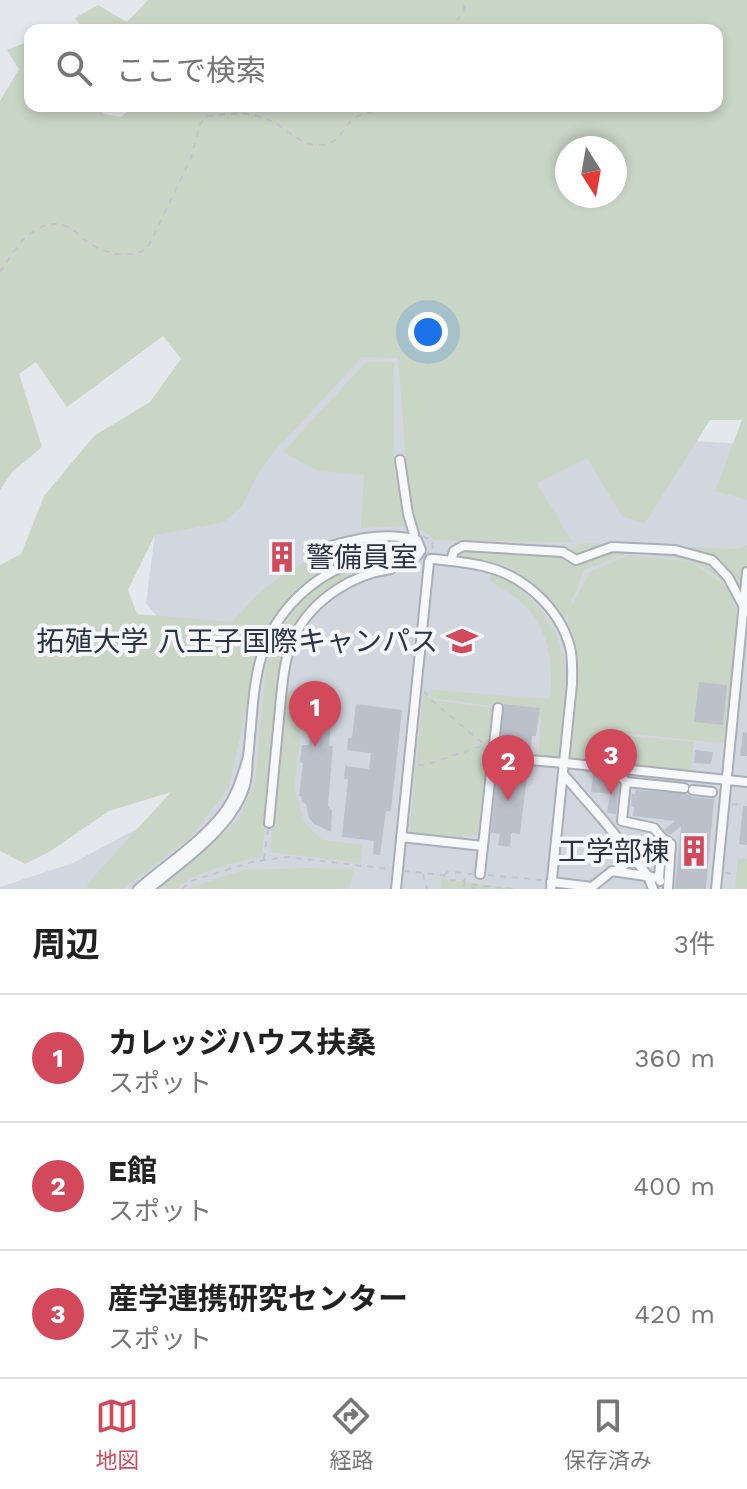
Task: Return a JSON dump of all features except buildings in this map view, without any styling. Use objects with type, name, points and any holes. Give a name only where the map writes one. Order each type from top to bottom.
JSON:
[{"type":"lane","points":[[400,460],[414,534]]},
{"type":"lane","points":[[149,889],[210,838],[224,822],[242,785],[258,671],[266,644],[281,616],[301,594],[325,576],[356,562],[414,557],[421,550],[417,540],[401,536],[368,537],[315,551]]},
{"type":"lane","points":[[451,561],[454,551],[463,546],[563,552],[576,560],[612,547],[675,550],[712,560],[728,577],[744,607]]},
{"type":"lane","points":[[419,554],[430,559],[482,565],[509,575],[534,591],[558,621],[570,647],[572,684],[565,763],[548,884],[592,887],[662,838]]},
{"type":"lane","points":[[269,823],[284,670],[295,634],[312,610],[335,591],[359,578],[391,569],[390,557]]},
{"type":"lane","points":[[396,889],[430,559]]},
{"type":"lane","points":[[716,889],[725,780],[744,629],[747,572]]},
{"type":"lane","points":[[480,874],[489,746],[498,708]]},
{"type":"lane","points":[[529,760],[747,782]]},
{"type":"lane","points":[[614,768],[626,782],[712,792]]},
{"type":"lane","points":[[563,774],[648,876],[653,889]]},
{"type":"lane","points":[[622,821],[626,782]]},
{"type":"lane","points":[[138,889],[215,823],[242,785]]},
{"type":"lane","points":[[604,821],[622,821],[654,828],[671,844],[668,886],[659,878],[662,838]]},
{"type":"lane","points":[[401,837],[483,846]]},
{"type":"lane","points":[[616,871],[659,878]]},
{"type":"path","points":[[454,24],[464,11],[465,0]]},
{"type":"path","points":[[0,272],[24,239],[47,224],[61,224],[84,240],[115,255],[138,254],[147,249],[191,158],[200,124],[207,116],[234,112],[248,114],[275,123],[314,146],[335,141],[358,116],[379,112]]},
{"type":"path","points":[[421,687],[431,700],[489,746]]},
{"type":"path","points":[[413,764],[426,765],[489,746]]},
{"type":"path","points":[[727,803],[743,805]]},
{"type":"path","points":[[264,860],[269,823]]},
{"type":"path","points":[[182,889],[191,881],[252,862],[287,857],[443,875],[449,880],[465,881]]},
{"type":"path","points":[[443,875],[448,872],[466,874]]},
{"type":"path","points":[[422,873],[427,889]]},
{"type":"path","points":[[720,873],[737,874]]},
{"type":"path","points":[[499,877],[548,884]]},
{"type":"path","points":[[477,889],[463,886],[514,889]]},
{"type":"shaded area","name":"拓殖大学 八王子国際キャンパス","points":[[365,336],[535,432],[747,444],[747,889],[0,889],[73,863],[183,804],[207,678],[146,603],[158,511]]},
{"type":"green space","points":[[148,0],[747,0],[747,500],[715,491],[742,420],[710,420],[645,523],[622,516],[587,458],[537,483],[572,542],[435,540],[416,526],[409,497],[398,358],[362,357],[273,453],[257,475],[243,505],[224,522],[155,535],[128,590],[137,614],[232,622],[263,590],[313,558],[352,544],[372,541],[391,540],[412,546],[409,550],[352,556],[298,586],[262,635],[229,787],[190,838],[123,889],[87,889],[88,883],[171,792],[109,811],[49,852],[25,864],[0,851],[0,565],[21,554],[44,496],[94,436],[150,402],[181,359],[163,336],[67,407],[36,362],[19,374],[42,447],[13,471],[0,490],[0,101],[19,69],[7,50],[24,43],[24,112],[103,112],[121,117],[126,112],[723,112],[723,24],[80,24],[75,18],[98,5],[127,22]]},
{"type":"green space","points":[[366,362],[394,362],[394,471],[406,526],[361,528],[364,475],[318,471],[283,452]]},
{"type":"green space","points":[[585,543],[739,549],[747,545],[747,574],[739,611],[733,589],[691,561],[630,552],[584,570],[568,611],[591,571],[631,555],[691,562],[730,589],[738,617],[730,744],[604,731],[606,734],[694,742],[691,772],[570,758],[577,677],[574,645],[564,623],[569,621],[567,615],[564,620],[532,581],[506,565],[460,556],[460,545],[555,554]]},
{"type":"green space","points":[[385,564],[386,569],[354,576],[322,595],[302,616],[278,691],[262,856],[205,872],[176,889],[158,889],[211,846],[240,817],[255,780],[266,667],[287,621],[305,596],[339,573]]},
{"type":"green space","points":[[491,574],[512,584],[529,598],[552,627],[560,645],[567,681],[558,758],[538,757],[541,721],[536,712],[432,698],[492,708],[477,836],[463,834],[462,841],[409,835],[423,693],[430,698],[432,690],[550,699],[549,652],[542,631],[525,606],[489,580]]},
{"type":"green space","points":[[284,690],[305,694],[294,789],[305,823],[322,840],[362,845],[361,863],[270,852]]},
{"type":"green space","points":[[738,858],[747,859],[747,889],[735,889]]},
{"type":"green space","points":[[354,869],[349,889],[187,889],[243,870]]},
{"type":"green space","points":[[441,879],[518,889],[440,889]]},
{"type":"place","name":"警備員室","points":[[282,557]]},
{"type":"place","name":"拓殖大学 八王子国際キャンパス","points":[[462,641]]},
{"type":"place","name":"カレッジハウス扶桑","points":[[315,747]]},
{"type":"place","name":"産学連携研究センター","points":[[611,795]]},
{"type":"place","name":"E館","points":[[508,801]]},
{"type":"place","name":"工学部棟","points":[[694,851]]}]
